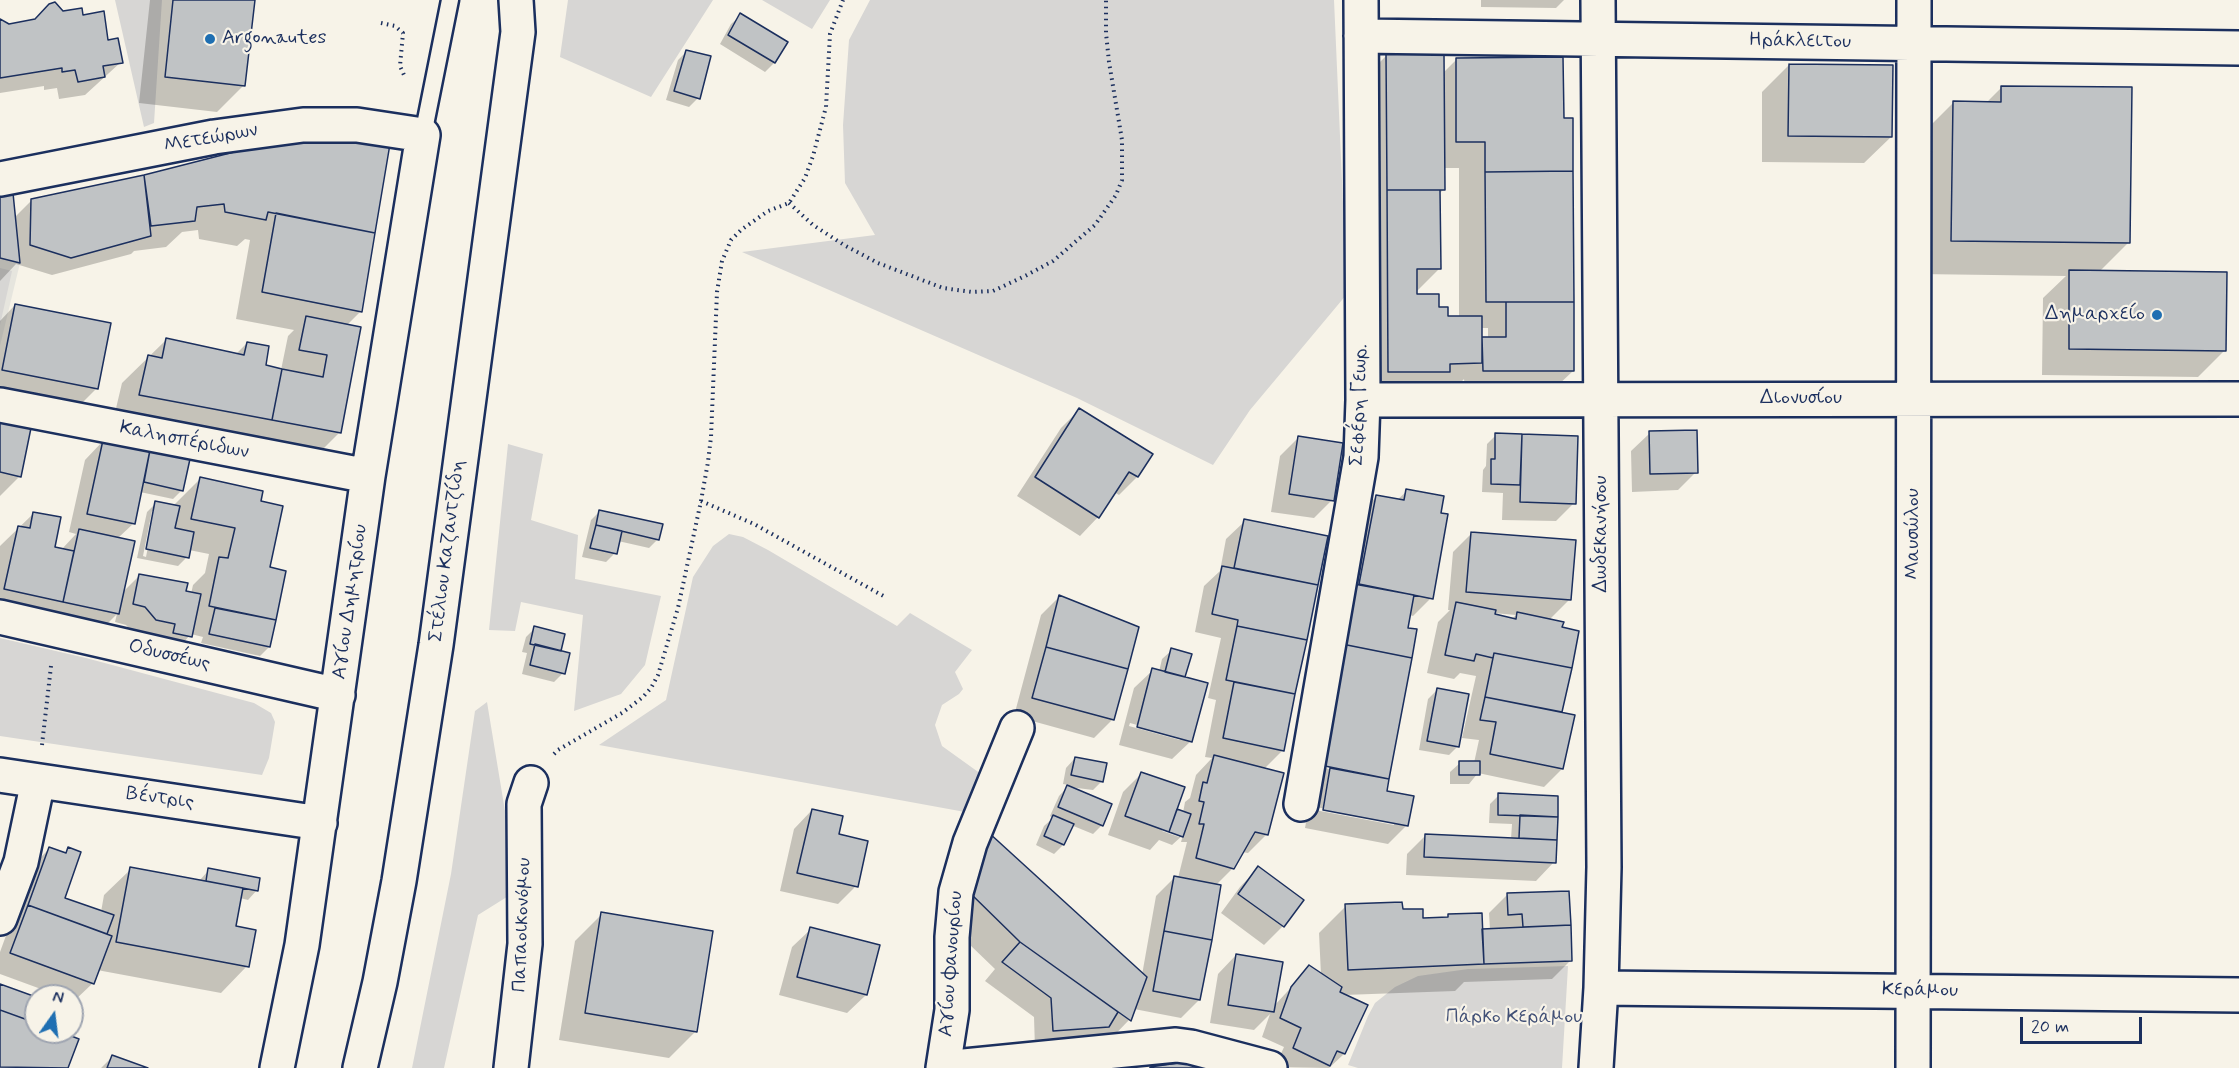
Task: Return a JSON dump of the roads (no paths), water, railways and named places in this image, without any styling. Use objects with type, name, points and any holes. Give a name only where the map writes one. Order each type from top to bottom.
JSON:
[{"type":"street","name":"Στέλιου Καζαντζίδη","points":[[360,1068],[382,970],[413,802],[436,645],[517,16],[531,0]]},
{"type":"street","name":"Σεφέρη Γεωρ.","points":[[1301,804],[1359,470],[1363,400],[1361,0]]},
{"type":"street","name":"Δωδεκανήσου","points":[[1596,1068],[1601,988],[1604,867],[1598,0]]},
{"type":"street","name":"Μαυσώλου","points":[[1913,1068],[1914,0]]},
{"type":"street","name":"Ηράκλειτου","points":[[1361,36],[2239,48]]},
{"type":"street","name":"Μετεώρων","points":[[0,179],[214,137],[303,125],[357,125],[423,135]]},
{"type":"street","name":"Αγίου Δημητρίου","points":[[277,1068],[302,945],[368,476],[423,135]]},
{"type":"street","name":"Διονυσίου","points":[[1363,400],[2239,399]]},
{"type":"street","name":"Καλησπέριδων","points":[[0,405],[368,476]]},
{"type":"street","name":"Οδυσσέως","points":[[0,617],[338,695]]},
{"type":"street","name":"Αγίου Φανουρίου","points":[[944,1068],[952,1010],[952,937],[956,892],[970,843],[1017,728]]},
{"type":"street","name":"Βέντρις","points":[[0,775],[320,823]]},
{"type":"street","points":[[0,918],[21,862],[39,781]]},
{"type":"street","name":"Παπαοικονόμου","points":[[511,1068],[525,944],[524,804],[531,783]]},
{"type":"street","name":"Κεράμου","points":[[1601,988],[2239,994]]},
{"type":"street","points":[[944,1068],[1176,1046],[1191,1047],[1270,1068]]},
{"type":"lane","points":[[423,135],[450,0]]},
{"type":"place","name":"Argonautes","points":[[210,39]]},
{"type":"place","name":"Δημαρχείο","points":[[2157,315]]},
{"type":"park label","name":"Πάρκο Κεράμου","points":[[1514,1018]]}]
